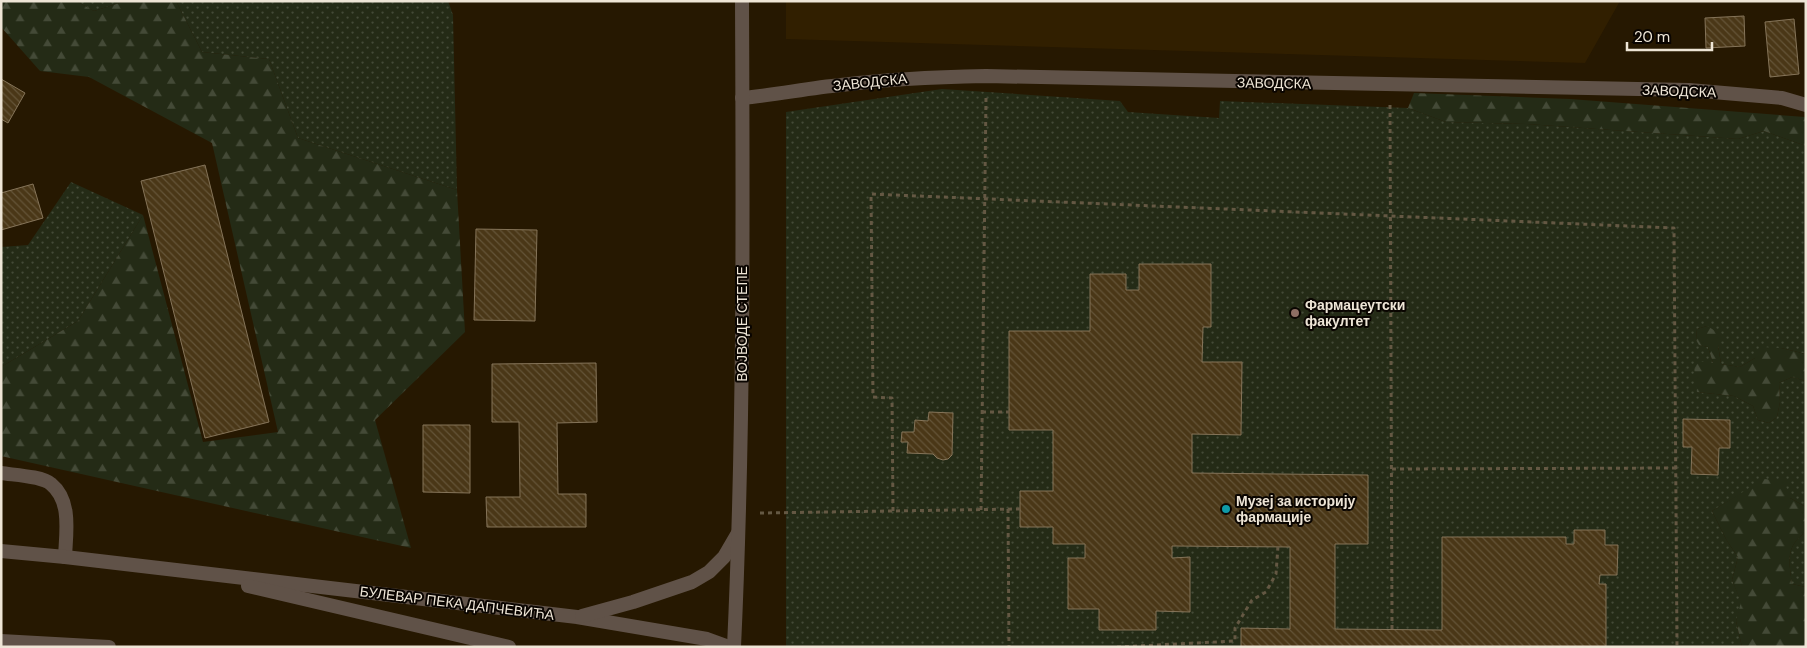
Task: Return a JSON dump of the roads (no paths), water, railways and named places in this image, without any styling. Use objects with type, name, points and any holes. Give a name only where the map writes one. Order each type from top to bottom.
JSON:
[{"type":"street","name":"ВОЈВОДЕ СТЕПЕ","points":[[734,647],[740,530],[743,342],[742,1]]},
{"type":"street","name":"ЗАВОДСКА","points":[[742,98],[908,78],[986,76],[1689,90],[1782,98],[1806,105]]},
{"type":"street","points":[[1,474],[27,476],[50,483],[55,489],[64,501],[65,557]]},
{"type":"street","points":[[577,617],[634,602],[692,582],[709,572],[724,557],[740,530]]},
{"type":"street","name":"БУЛЕВАР ПЕКА ДАПЧЕВИЋА","points":[[1,551],[577,617],[707,639],[729,647]]},
{"type":"street","name":"БУЛЕВАР ПЕКА ДАПЧЕВИЋА","points":[[184,571],[509,647]]},
{"type":"street","points":[[478,640],[492,647]]},
{"type":"street","points":[[1,641],[109,647]]},
{"type":"place","name":"Фармацеутски факултет","points":[[1295,313]]},
{"type":"place","name":"Музеј за историју фармације","points":[[1226,509]]}]
